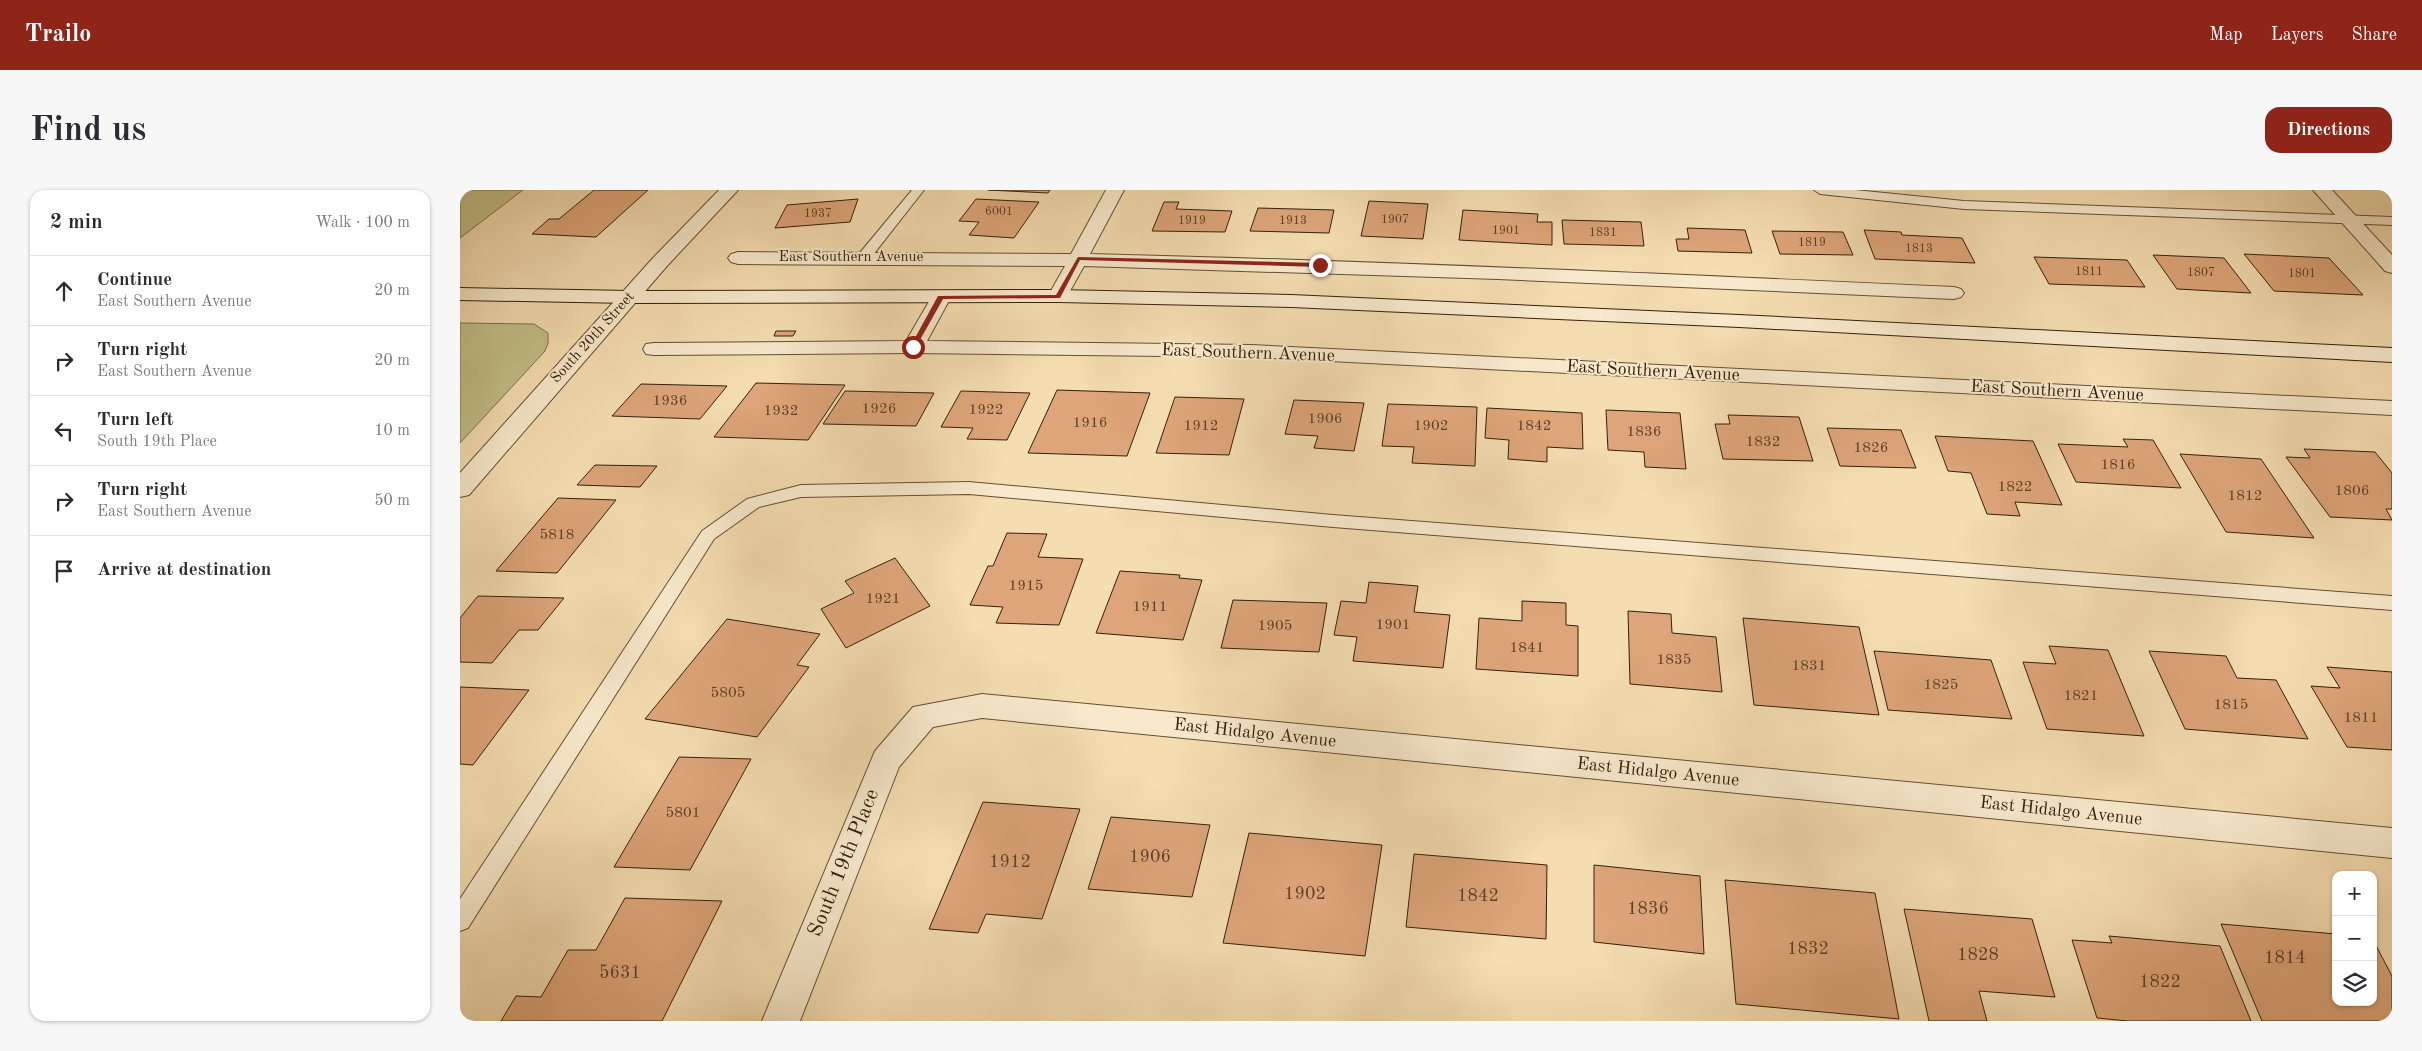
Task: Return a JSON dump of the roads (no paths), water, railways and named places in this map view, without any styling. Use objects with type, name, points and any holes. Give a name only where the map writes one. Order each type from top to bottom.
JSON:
[{"type":"street","name":"South 20th Street","points":[[460,489],[630,297],[729,190]]},
{"type":"street","points":[[1058,296],[1115,190]]},
{"type":"street","points":[[2322,190],[2346,219],[2392,266]]},
{"type":"street","name":"East Southern Avenue","points":[[738,258],[1078,258],[1320,265],[1954,293]]},
{"type":"street","points":[[460,294],[630,297],[1058,296],[1291,301],[1739,321],[2392,355]]},
{"type":"street","points":[[913,347],[940,297]]},
{"type":"street","name":"East Southern Avenue","points":[[654,348],[913,347],[1252,351],[2392,408]]},
{"type":"street","name":"East Hidalgo Avenue","points":[[924,716],[982,706],[2392,843]]},
{"type":"street","name":"South 19th Place","points":[[788,1020],[886,760],[924,716]]},
{"type":"lane","points":[[864,257],[918,190]]},
{"type":"lane","points":[[1820,190],[1964,205],[2392,221]]},
{"type":"lane","points":[[460,920],[708,535],[754,503],[801,491],[969,488],[1333,521],[2392,603]]}]
